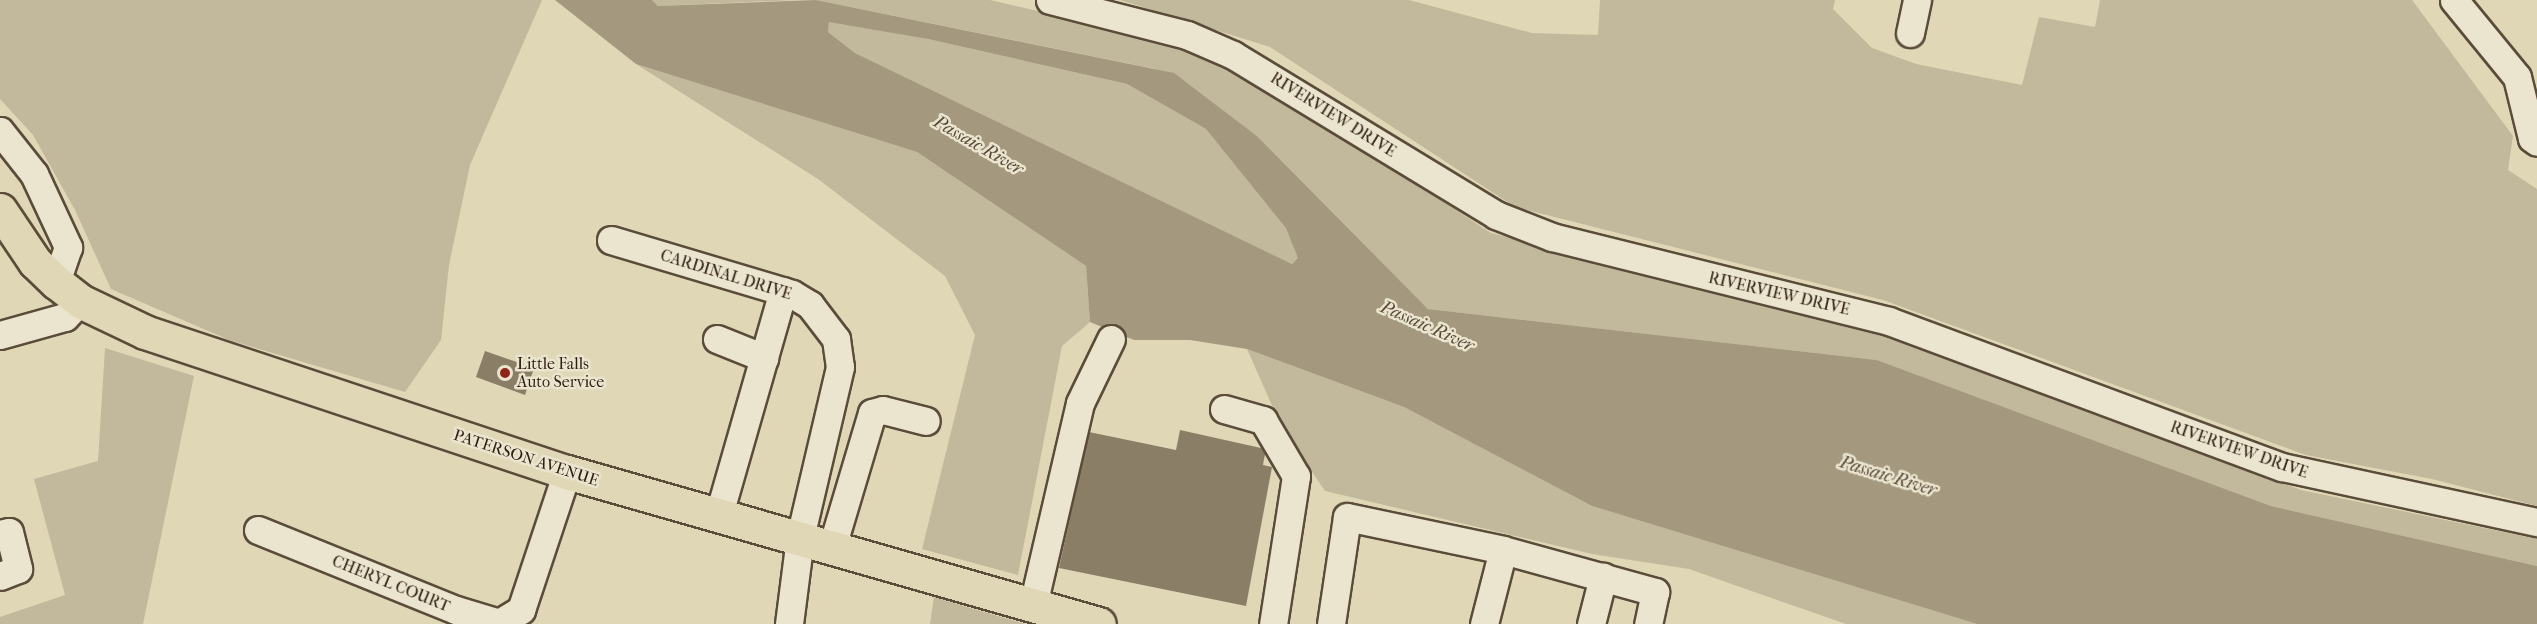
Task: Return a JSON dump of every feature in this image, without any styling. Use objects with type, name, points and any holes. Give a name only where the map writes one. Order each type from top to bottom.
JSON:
[{"type":"main road","name":"PATERSON AVENUE","points":[[0,210],[35,262],[68,291],[145,332],[567,472],[1099,624]]},
{"type":"street","name":"RIVERVIEW DRIVE","points":[[1050,0],[1187,35],[1233,55],[1496,215],[1552,237],[1889,321],[2283,467],[2537,522]]},
{"type":"street","points":[[1910,33],[1917,0]]},
{"type":"street","points":[[2454,0],[2527,82],[2532,138],[2537,142]]},
{"type":"street","points":[[0,131],[34,174],[68,246],[68,291],[65,317],[0,335]]},
{"type":"street","name":"CARDINAL DRIVE","points":[[611,240],[783,291],[810,305],[836,339],[840,367],[800,538],[789,624]]},
{"type":"street","points":[[719,514],[783,291]]},
{"type":"street","points":[[717,339],[764,357]]},
{"type":"street","points":[[1032,606],[1080,403],[1111,339]]},
{"type":"street","points":[[1224,409],[1263,420],[1296,476],[1273,624]]},
{"type":"street","points":[[832,547],[872,413],[884,410],[926,421]]},
{"type":"street","name":"CHERYL COURT","points":[[258,530],[456,610],[498,623],[521,610],[567,472]]},
{"type":"street","points":[[1331,624],[1347,517],[1503,549],[1655,592],[1648,624]]},
{"type":"street","points":[[0,534],[9,532],[18,570],[0,576]]},
{"type":"street","points":[[1484,624],[1503,549]]},
{"type":"street","points":[[1591,624],[1603,577]]},
{"type":"shaded area","points":[[0,0],[542,0],[470,165],[449,265],[441,340],[405,392],[229,340],[111,289],[75,210],[33,135],[0,99]]},
{"type":"shaded area","points":[[652,0],[795,0],[658,6]]},
{"type":"shaded area","points":[[816,0],[990,0],[1152,37],[1236,66],[1491,233],[1696,283],[1905,342],[2301,490],[2537,539],[2537,566],[2271,506],[1877,360],[1428,309],[1258,137],[1156,69]]},
{"type":"shaded area","points":[[1120,0],[1409,0],[1532,33],[1598,35],[1600,0],[1835,0],[1833,9],[1872,48],[1916,64],[2022,85],[2039,17],[2095,27],[2100,0],[2412,0],[2513,136],[2508,170],[2537,189],[2537,506],[2432,479],[2306,455],[1883,300],[1515,207],[1270,47]]},
{"type":"shaded area","points":[[829,21],[928,39],[1127,84],[1206,129],[1287,228],[1299,258],[1292,264],[855,53],[828,32]]},
{"type":"shaded area","points":[[636,64],[917,152],[1086,266],[1090,322],[1062,346],[1018,575],[922,549],[975,335],[945,276],[818,179]]},
{"type":"shaded area","points":[[105,348],[194,376],[143,624],[0,624],[0,617],[65,595],[34,479],[98,461]]},
{"type":"shaded area","points":[[1247,349],[1404,407],[1592,506],[1977,624],[1846,624],[1689,569],[1592,554],[1325,491],[1281,426]]},
{"type":"shaded area","points":[[934,597],[967,607],[1026,624],[930,624]]},
{"type":"water","name":"Passaic River","points":[[555,0],[652,0],[658,6],[816,0],[1174,73],[1258,137],[1428,309],[1877,360],[2271,506],[2537,566],[2537,624],[1977,624],[1592,506],[1404,407],[1247,349],[1190,340],[1134,340],[1090,322],[1086,266],[917,152],[636,64]],"holes":[[[829,22],[928,39],[1127,84],[1206,129],[1286,228],[1298,258],[1292,264],[855,53],[828,32]]]},
{"type":"building","name":"Little Falls Auto Service","points":[[485,351],[534,368],[525,395],[476,377]]},
{"type":"building","points":[[1180,430],[1261,448],[1265,454],[1263,465],[1272,467],[1246,606],[1059,568],[1089,432],[1176,450]]},
{"type":"place","name":"Little Falls Auto Service","points":[[505,373]]}]
